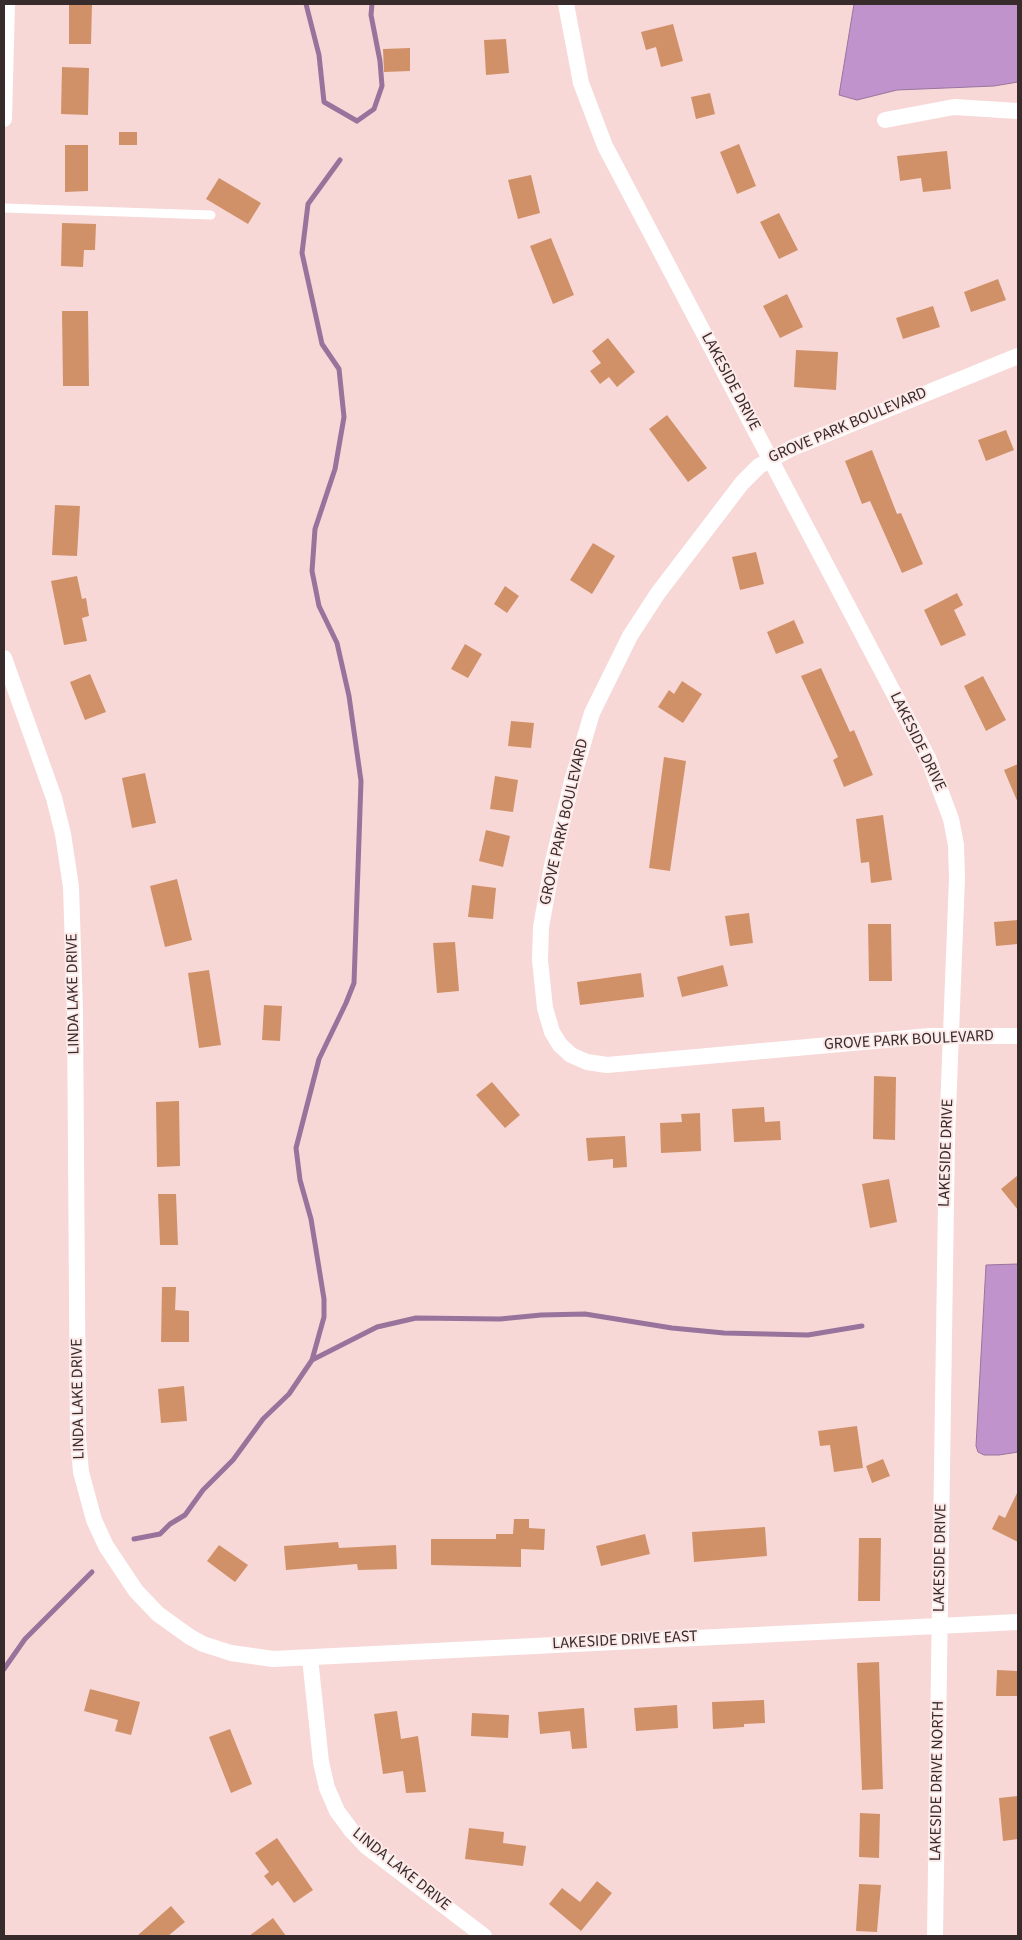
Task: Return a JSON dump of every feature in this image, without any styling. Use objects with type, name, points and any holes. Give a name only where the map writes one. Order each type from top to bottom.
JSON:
[{"type":"street","points":[[4,119],[7,4]]},
{"type":"street","name":"LAKESIDE DRIVE","points":[[566,4],[581,83],[606,146],[928,758],[951,819],[956,845],[957,878],[945,1222],[940,1626],[1018,1622]]},
{"type":"street","points":[[885,120],[954,107],[1018,111]]},
{"type":"street","name":"GROVE PARK BOULEVARD","points":[[1018,356],[873,413],[770,459],[759,466],[742,483],[658,593],[630,636],[592,713],[572,781],[552,866],[541,927],[540,980],[552,1032],[560,1045],[571,1055],[587,1062],[607,1065],[851,1042],[951,1036],[1018,1036]]},
{"type":"street","name":"LINDA LAKE DRIVE","points":[[4,658],[54,798],[63,834],[71,887],[75,1020],[78,1439],[81,1472],[94,1520],[106,1546],[126,1578],[136,1591],[170,1624],[203,1644],[231,1654],[273,1659],[310,1658],[321,1762],[327,1788],[337,1811],[350,1830],[367,1847],[484,1936]]},
{"type":"street","name":"LAKESIDE DRIVE EAST","points":[[310,1658],[940,1626]]},
{"type":"street","name":"LAKESIDE DRIVE NORTH","points":[[935,1936],[940,1626]]},
{"type":"lane","points":[[4,208],[211,215]]},
{"type":"shaded area","points":[[854,4],[1018,4],[1018,82],[994,86],[897,90],[857,100],[839,95]]},
{"type":"shaded area","points":[[1018,1264],[1018,1452],[984,1455],[978,1452],[976,1446],[986,1265]]},
{"type":"building","points":[[69,4],[92,4],[91,44],[69,44]]},
{"type":"building","points":[[673,24],[683,61],[661,67],[656,47],[646,50],[641,32]]},
{"type":"building","points":[[506,39],[509,73],[486,75],[484,40]]},
{"type":"building","points":[[410,48],[410,71],[384,72],[383,49]]},
{"type":"building","points":[[62,67],[89,68],[88,115],[61,114]]},
{"type":"building","points":[[710,93],[715,114],[696,119],[691,97]]},
{"type":"building","points":[[119,132],[137,132],[137,145],[119,145]]},
{"type":"building","points":[[739,144],[756,186],[737,194],[720,152]]},
{"type":"building","points":[[65,145],[88,145],[88,191],[65,192]]},
{"type":"building","points":[[947,151],[951,189],[923,192],[921,178],[900,181],[897,156]]},
{"type":"building","points":[[531,175],[540,213],[518,219],[508,180]]},
{"type":"building","points":[[219,178],[261,203],[248,224],[206,199]]},
{"type":"building","points":[[779,213],[798,250],[779,259],[760,222]]},
{"type":"building","points":[[62,223],[96,224],[95,250],[84,250],[83,267],[61,266]]},
{"type":"building","points":[[551,238],[574,295],[553,304],[530,246]]},
{"type":"building","points":[[998,279],[1006,300],[971,312],[964,292]]},
{"type":"building","points":[[787,294],[803,327],[780,338],[763,306]]},
{"type":"building","points":[[933,306],[940,327],[903,339],[896,318]]},
{"type":"building","points":[[62,311],[88,311],[89,386],[63,386]]},
{"type":"building","points":[[608,338],[635,372],[617,387],[609,377],[600,384],[590,371],[601,363],[592,351]]},
{"type":"building","points":[[796,350],[838,352],[836,390],[794,387]]},
{"type":"building","points":[[667,415],[707,468],[688,482],[649,429]]},
{"type":"building","points":[[1006,430],[1014,450],[986,461],[978,440]]},
{"type":"building","points":[[872,450],[897,514],[901,513],[923,564],[902,573],[870,501],[862,504],[845,461]]},
{"type":"building","points":[[55,505],[80,506],[77,556],[52,555]]},
{"type":"building","points":[[593,543],[615,556],[592,594],[570,580]]},
{"type":"building","points":[[756,552],[764,584],[740,590],[732,557]]},
{"type":"building","points":[[77,576],[82,599],[86,598],[89,616],[82,618],[87,641],[64,645],[51,581]]},
{"type":"building","points":[[505,586],[519,596],[507,613],[494,604]]},
{"type":"building","points":[[957,593],[963,605],[954,610],[966,635],[941,646],[924,610]]},
{"type":"building","points":[[794,620],[804,643],[776,654],[767,632]]},
{"type":"building","points":[[465,644],[482,654],[468,678],[451,669]]},
{"type":"building","points":[[821,668],[850,732],[854,730],[873,775],[844,787],[833,760],[838,757],[801,676]]},
{"type":"building","points":[[90,674],[106,712],[85,720],[70,682]]},
{"type":"building","points":[[983,676],[1006,720],[986,731],[964,686]]},
{"type":"building","points":[[682,681],[702,694],[683,723],[658,707],[669,690],[674,694]]},
{"type":"building","points":[[511,721],[534,723],[531,748],[508,746]]},
{"type":"building","points":[[664,757],[686,761],[670,871],[649,868]]},
{"type":"building","points":[[1018,764],[1018,803],[1004,770]]},
{"type":"building","points":[[145,773],[156,823],[132,828],[122,778]]},
{"type":"building","points":[[495,776],[518,780],[513,812],[490,809]]},
{"type":"building","points":[[883,815],[892,880],[871,883],[869,862],[861,863],[856,819]]},
{"type":"building","points":[[486,830],[510,836],[503,867],[479,861]]},
{"type":"building","points":[[177,879],[192,940],[165,947],[150,886]]},
{"type":"building","points":[[472,885],[496,888],[493,919],[468,917]]},
{"type":"building","points":[[749,913],[753,943],[730,946],[725,916]]},
{"type":"building","points":[[1018,920],[1018,944],[996,946],[994,922]]},
{"type":"building","points":[[868,924],[891,924],[892,981],[869,981]]},
{"type":"building","points":[[455,942],[459,991],[437,993],[433,943]]},
{"type":"building","points":[[723,965],[728,986],[682,997],[677,977]]},
{"type":"building","points":[[209,970],[221,1045],[199,1048],[188,973]]},
{"type":"building","points":[[641,973],[644,997],[580,1005],[577,982]]},
{"type":"building","points":[[264,1005],[282,1006],[280,1041],[262,1040]]},
{"type":"building","points":[[874,1076],[896,1077],[895,1140],[873,1139]]},
{"type":"building","points":[[492,1082],[520,1115],[505,1128],[476,1095]]},
{"type":"building","points":[[179,1101],[180,1166],[157,1167],[156,1102]]},
{"type":"building","points":[[764,1107],[765,1122],[780,1121],[781,1140],[734,1142],[732,1109]]},
{"type":"building","points":[[700,1113],[701,1151],[661,1153],[660,1123],[682,1122],[681,1114]]},
{"type":"building","points":[[625,1136],[627,1167],[613,1168],[613,1159],[588,1161],[586,1138]]},
{"type":"building","points":[[1018,1175],[1018,1210],[1001,1189]]},
{"type":"building","points":[[889,1179],[897,1222],[870,1228],[862,1184]]},
{"type":"building","points":[[158,1194],[176,1194],[178,1245],[160,1245]]},
{"type":"building","points":[[162,1287],[176,1287],[175,1310],[189,1311],[189,1342],[161,1342]]},
{"type":"building","points":[[184,1386],[187,1421],[161,1423],[158,1389]]},
{"type":"building","points":[[857,1426],[863,1468],[834,1472],[830,1445],[820,1446],[818,1431]]},
{"type":"building","points":[[883,1459],[890,1476],[872,1483],[866,1466]]},
{"type":"building","points":[[1018,1491],[1018,1542],[992,1529],[999,1515],[1005,1518]]},
{"type":"building","points":[[514,1519],[529,1519],[529,1528],[545,1529],[544,1550],[521,1549],[521,1567],[431,1565],[431,1539],[496,1539],[496,1534],[513,1534]]},
{"type":"building","points":[[765,1527],[767,1556],[694,1562],[692,1532]]},
{"type":"building","points":[[645,1534],[650,1554],[601,1566],[596,1546]]},
{"type":"building","points":[[859,1538],[881,1538],[880,1601],[858,1601]]},
{"type":"building","points":[[338,1542],[339,1548],[396,1545],[397,1569],[358,1570],[357,1564],[286,1570],[284,1546]]},
{"type":"building","points":[[219,1545],[248,1565],[235,1582],[207,1561]]},
{"type":"building","points":[[879,1662],[883,1789],[862,1790],[857,1663]]},
{"type":"building","points":[[997,1670],[1018,1671],[1018,1696],[996,1696]]},
{"type":"building","points":[[90,1689],[140,1702],[131,1735],[115,1731],[118,1720],[84,1711]]},
{"type":"building","points":[[764,1700],[765,1723],[744,1724],[744,1727],[713,1729],[712,1702]]},
{"type":"building","points":[[677,1705],[678,1728],[636,1731],[634,1708]]},
{"type":"building","points":[[584,1708],[587,1748],[572,1749],[570,1731],[540,1734],[538,1712]]},
{"type":"building","points":[[397,1711],[401,1739],[418,1736],[426,1792],[406,1793],[403,1771],[383,1774],[374,1714]]},
{"type":"building","points":[[472,1713],[509,1715],[508,1738],[471,1736]]},
{"type":"building","points":[[230,1729],[252,1784],[231,1793],[209,1737]]},
{"type":"building","points":[[1018,1796],[1018,1839],[1003,1841],[999,1798]]},
{"type":"building","points":[[860,1813],[880,1814],[879,1858],[859,1857]]},
{"type":"building","points":[[469,1828],[504,1832],[503,1843],[526,1846],[523,1866],[465,1859]]},
{"type":"building","points":[[277,1838],[313,1890],[294,1903],[278,1881],[272,1886],[264,1876],[269,1872],[255,1853]]},
{"type":"building","points":[[597,1881],[612,1893],[581,1931],[549,1904],[562,1888],[580,1902]]},
{"type":"building","points":[[859,1884],[881,1885],[877,1932],[856,1931]]},
{"type":"building","points":[[171,1906],[185,1922],[168,1936],[137,1936]]},
{"type":"building","points":[[273,1918],[286,1936],[249,1936]]},
{"type":"waterway","points":[[306,4],[319,55],[324,102],[357,121]]},
{"type":"waterway","points":[[357,121],[374,109],[382,86],[380,61],[371,15],[372,4]]},
{"type":"waterway","points":[[134,1539],[160,1534],[170,1524],[185,1515],[203,1490],[233,1460],[263,1419],[289,1394],[312,1360],[324,1317],[324,1299],[311,1219],[300,1180],[296,1148],[319,1059],[354,983],[361,781],[349,696],[337,643],[319,606],[312,571],[315,529],[335,469],[344,417],[339,369],[322,344],[302,253],[308,204],[340,160]]},
{"type":"waterway","points":[[312,1360],[377,1327],[416,1318],[500,1319],[541,1315],[585,1314],[672,1328],[724,1333],[808,1335],[862,1326]]},
{"type":"waterway","points":[[4,1669],[25,1639],[92,1572]]}]
